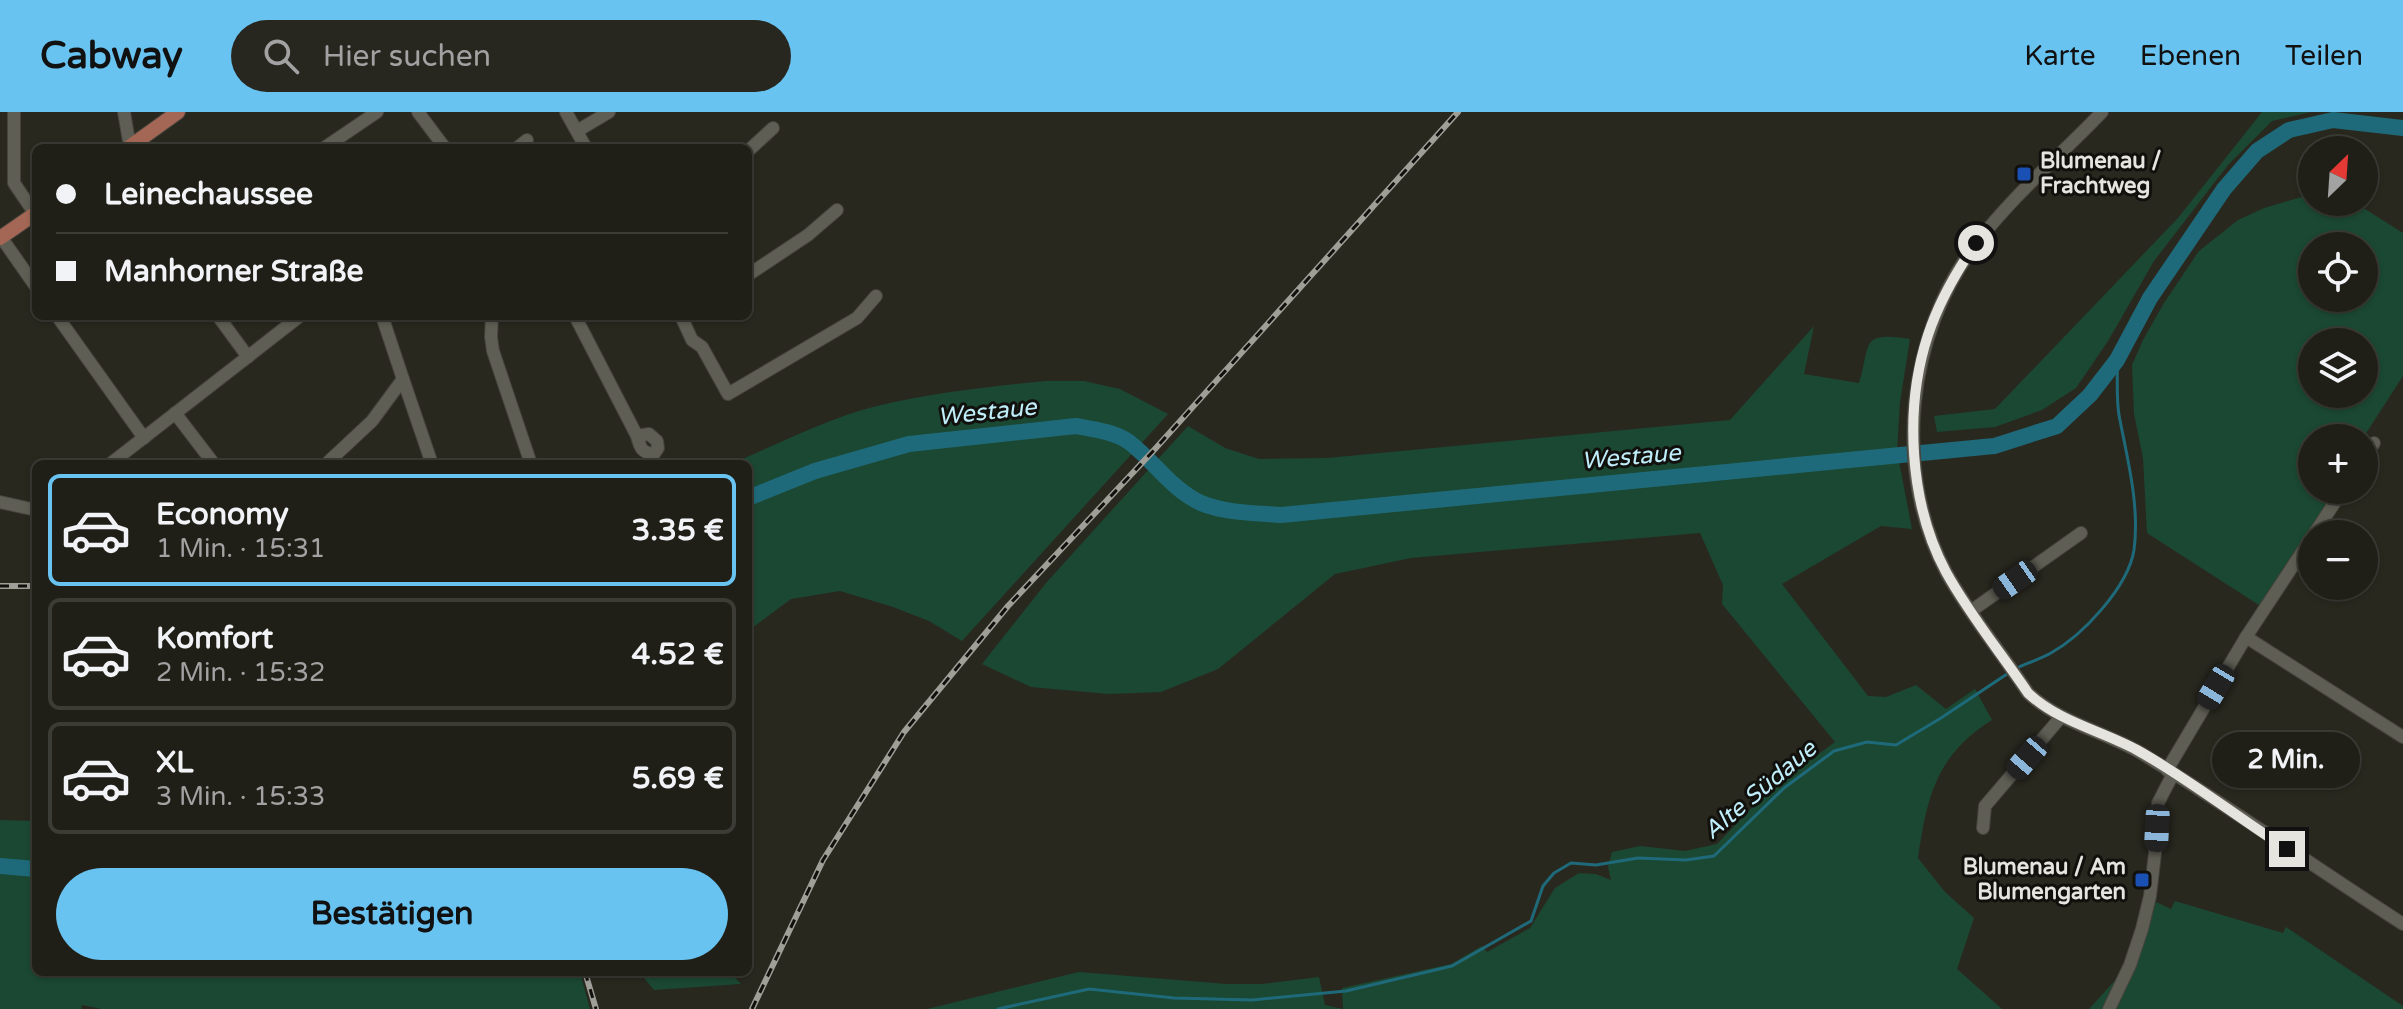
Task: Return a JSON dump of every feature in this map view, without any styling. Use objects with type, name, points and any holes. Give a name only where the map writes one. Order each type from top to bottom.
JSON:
[{"type":"main road","points":[[133,144],[178,112]]},
{"type":"main road","points":[[0,238],[32,217]]},
{"type":"street","points":[[14,112],[14,183],[32,208]]},
{"type":"street","points":[[124,112],[129,144]]},
{"type":"street","points":[[330,144],[377,112]]},
{"type":"street","points":[[418,112],[442,144]]},
{"type":"street","points":[[566,112],[584,144]]},
{"type":"street","points":[[577,131],[609,112]]},
{"type":"street","points":[[2096,114],[1996,220],[1958,270],[1927,337],[1918,378],[1914,421],[1918,483],[1935,547],[1946,572],[1971,611],[2022,685],[2038,702],[2061,717],[2137,751],[2403,924]]},
{"type":"street","points":[[752,147],[773,128]]},
{"type":"street","points":[[752,272],[808,235],[837,210]]},
{"type":"street","points":[[0,238],[32,282]]},
{"type":"street","points":[[683,320],[692,340],[702,347],[728,394],[857,318],[876,296]]},
{"type":"street","points":[[60,320],[144,438]]},
{"type":"street","points":[[221,320],[248,357]]},
{"type":"street","points":[[115,460],[295,320]]},
{"type":"street","points":[[383,320],[431,460]]},
{"type":"street","points":[[492,320],[493,351],[530,460]]},
{"type":"street","points":[[577,320],[637,436]]},
{"type":"street","points":[[330,460],[372,421],[403,379]]},
{"type":"street","points":[[175,413],[211,460]]},
{"type":"street","points":[[0,502],[32,509]]},
{"type":"street","points":[[1971,611],[2081,533]]},
{"type":"street","points":[[2109,1009],[2130,965],[2142,929],[2154,867],[2158,803],[2170,772],[2246,637],[2298,558]]},
{"type":"street","points":[[2246,637],[2403,737]]},
{"type":"street","points":[[1983,828],[1985,806],[2061,717]]},
{"type":"green space","points":[[2262,112],[2311,112],[2272,121],[2228,165],[2154,261],[2108,341],[2076,388],[2042,410],[1995,427],[1937,432],[1934,416],[1995,409],[2178,218]]},
{"type":"green space","points":[[2298,198],[2298,216],[2376,216],[2403,233],[2403,376],[2372,424],[2298,424],[2298,504],[2330,504],[2319,520],[2298,520],[2298,552],[2262,607],[2147,533],[2143,458],[2134,414],[2132,365],[2143,340],[2199,251],[2238,220]]},
{"type":"green space","points":[[1814,326],[1804,374],[1859,383],[1870,343],[1882,337],[1910,339],[1900,402],[1897,451],[1912,529],[1881,526],[1782,584],[1868,696],[1886,697],[1916,685],[1946,709],[1975,689],[1992,720],[1958,748],[1937,779],[1925,816],[1918,858],[1945,892],[1974,918],[1957,969],[2002,1009],[1343,1009],[1342,988],[1451,964],[1482,946],[1487,952],[1530,928],[1555,888],[1579,873],[1596,874],[1611,880],[1608,867],[1612,852],[1640,846],[1685,851],[1717,844],[1767,792],[1835,742],[1722,604],[1723,585],[1700,533],[1411,558],[1335,574],[1218,669],[1161,692],[1109,694],[1031,687],[982,664],[1046,583],[1188,426],[1225,448],[1259,459],[1327,458],[1730,420]]},
{"type":"green space","points":[[1045,381],[1084,381],[1120,389],[1168,414],[962,641],[929,621],[840,591],[791,599],[752,628],[752,460],[739,460],[854,412],[980,388]]},
{"type":"green space","points":[[0,820],[32,821],[32,976],[581,976],[590,1009],[102,1009],[82,1005],[81,1009],[0,1009]]},
{"type":"green space","points":[[2175,901],[2283,933],[2286,927],[2403,1006],[2403,1009],[2089,1009],[2141,952],[2156,902],[2171,909]]},
{"type":"green space","points":[[1079,972],[1227,984],[1262,984],[1319,977],[1325,1005],[1343,1009],[927,1009]]},
{"type":"green space","points":[[642,976],[733,976],[741,984],[654,990]]},
{"type":"waterway","name":"Westaue","points":[[752,496],[815,471],[909,444],[1076,426],[1111,433],[1129,442],[1172,483],[1201,503],[1230,511],[1281,515],[1994,446],[2057,426],[2090,395],[2117,360],[2150,298],[2224,189],[2257,151],[2289,130],[2333,120],[2403,128]]},
{"type":"waterway","name":"Alte Südaue","points":[[2017,668],[2051,653],[2077,635],[2114,594],[2130,564],[2134,550],[2135,516],[2118,408],[2117,360]]},
{"type":"waterway","name":"Alte Südaue","points":[[998,1009],[1089,989],[1174,998],[1252,1000],[1346,991],[1452,966],[1531,921],[1543,886],[1554,873],[1571,863],[1596,865],[1638,858],[1686,860],[1714,856],[1784,788],[1834,751],[1867,742],[1896,745],[2010,672]]},
{"type":"waterway","name":"Westaue","points":[[0,866],[32,869]]},
{"type":"railway","points":[[752,1009],[823,860],[904,732],[1008,606],[1155,449],[1458,112]]},
{"type":"railway","points":[[0,586],[32,586]]},
{"type":"railway","points":[[586,976],[596,1009]]},
{"type":"place","name":"Blumenau / Frachtweg","points":[[2024,174]]},
{"type":"place","name":"Blumenau / Am Blumengarten","points":[[2142,880]]},
{"type":"route","points":[[1976,243],[1958,270],[1927,337],[1918,378],[1914,421],[1922,502],[1946,572],[2028,693],[2038,702],[2061,717],[2137,751],[2287,849]]}]
